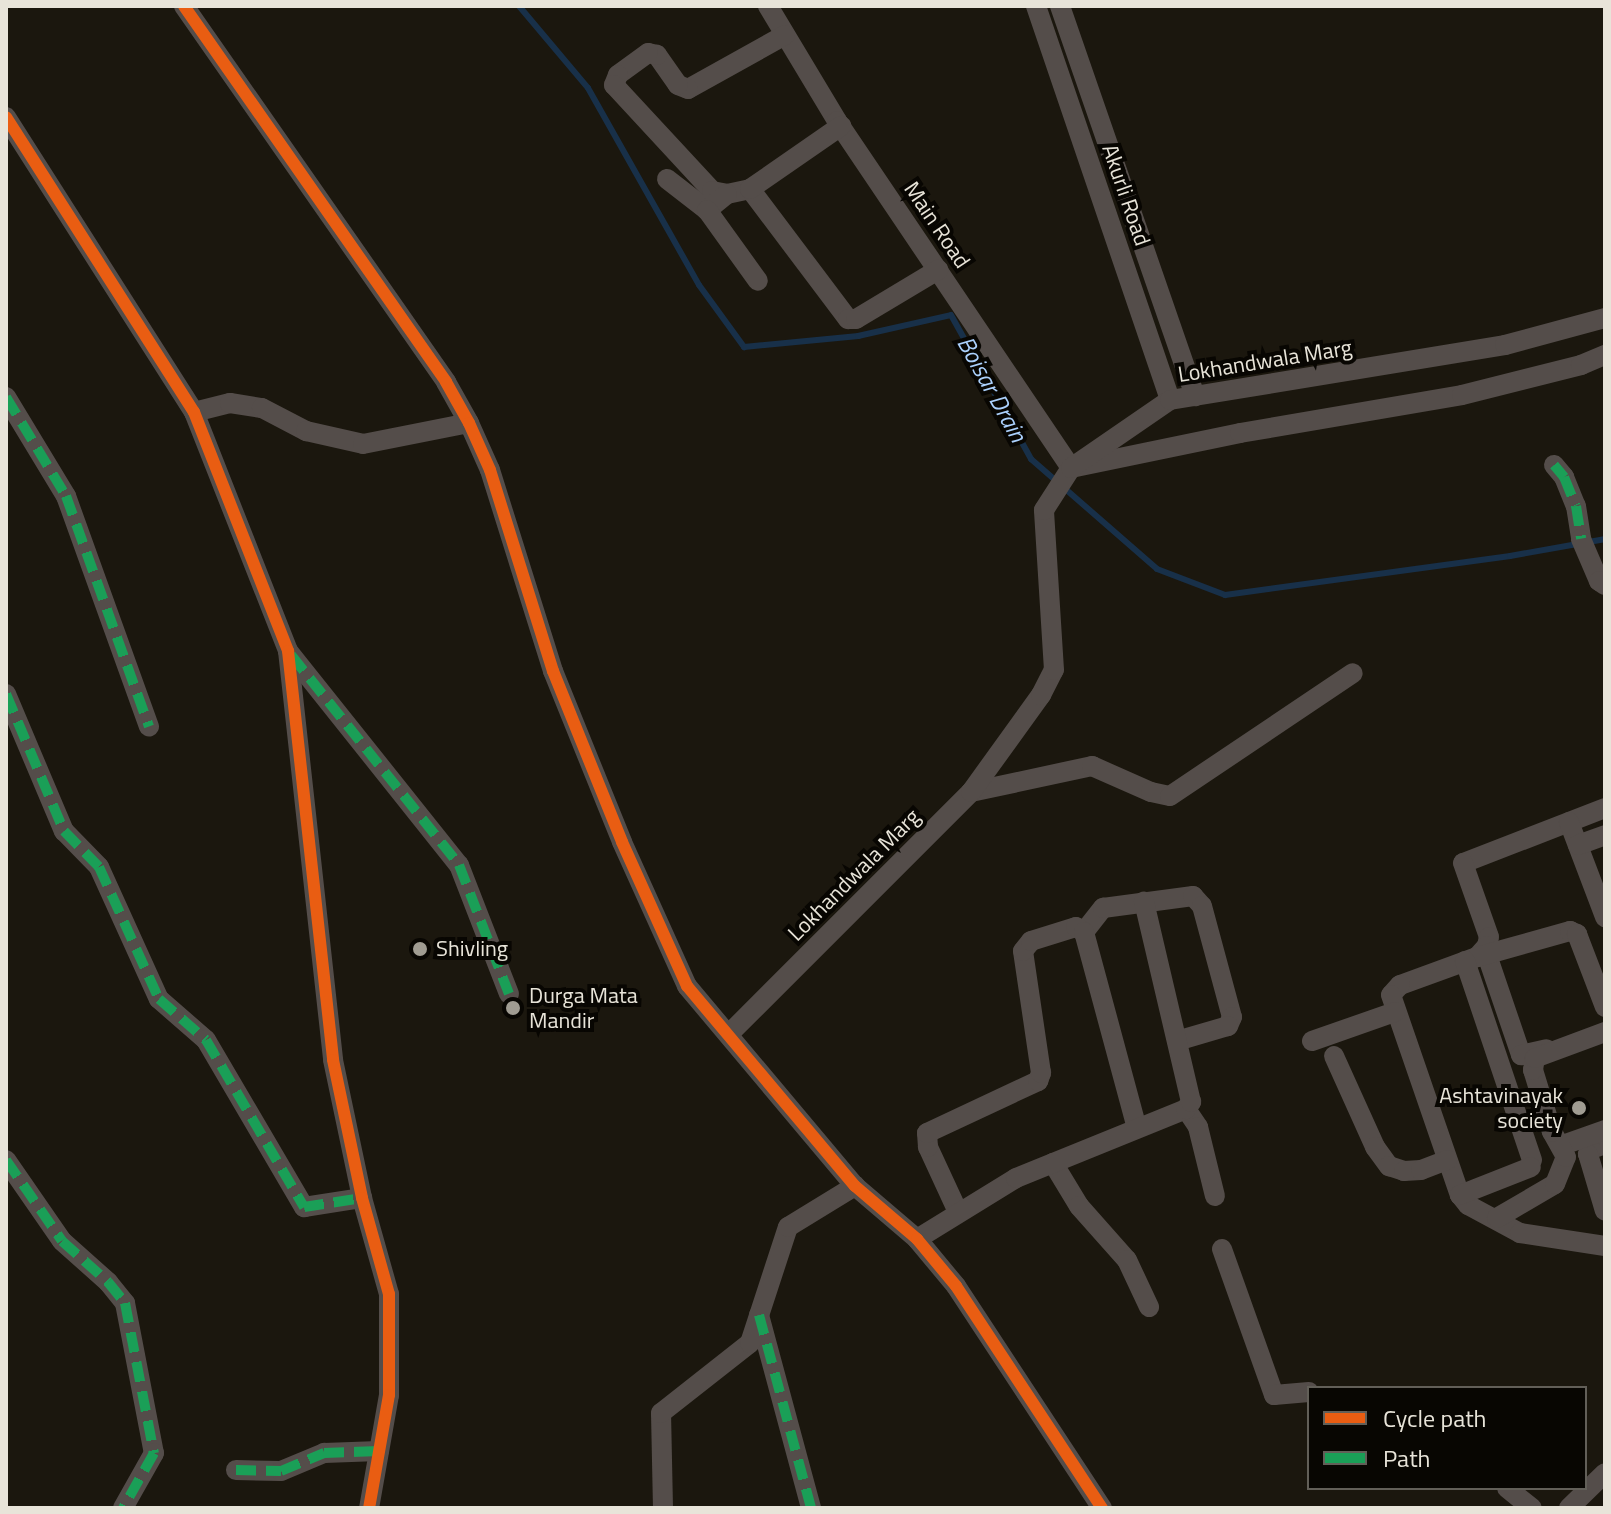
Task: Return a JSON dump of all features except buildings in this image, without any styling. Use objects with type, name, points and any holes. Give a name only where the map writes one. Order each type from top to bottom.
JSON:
[{"type":"street","points":[[184,6],[446,382],[469,423],[490,470],[553,671],[628,857],[687,986],[730,1033],[855,1186],[917,1239],[956,1286],[1102,1508]]},
{"type":"street","name":"Main Road","points":[[768,6],[841,126],[1070,470]]},
{"type":"street","name":"Akurli Road","points":[[1036,6],[1170,400]]},
{"type":"street","name":"Akurli Road","points":[[1060,6],[1195,396]]},
{"type":"street","points":[[785,35],[688,89],[678,85],[657,55],[648,53],[618,75],[614,85],[712,191],[727,194],[750,189],[841,126]]},
{"type":"street","points":[[6,117],[194,412],[288,651],[333,1060],[362,1198],[389,1294],[389,1395],[369,1508]]},
{"type":"street","points":[[667,179],[707,210],[758,281]]},
{"type":"street","points":[[750,189],[848,319],[856,319],[938,270]]},
{"type":"street","points":[[707,210],[727,194]]},
{"type":"street","name":"Lokhandwala Marg","points":[[730,1033],[971,792],[1041,695],[1054,670],[1054,624],[1043,529],[1044,510],[1070,470],[1170,400],[1505,345],[1605,318]]},
{"type":"street","points":[[1070,470],[1240,433],[1462,395],[1581,365],[1605,355]]},
{"type":"street","points":[[6,397],[66,496],[149,727]]},
{"type":"street","points":[[194,412],[230,403],[262,408],[306,431],[363,444],[469,423]]},
{"type":"street","points":[[1554,465],[1564,477],[1576,506],[1581,539],[1602,583]]},
{"type":"street","points":[[288,651],[459,865],[509,994]]},
{"type":"street","points":[[971,792],[1092,766],[1151,792],[1170,796],[1353,673]]},
{"type":"street","points":[[6,694],[64,831],[99,867],[159,999],[206,1040],[304,1207],[362,1198]]},
{"type":"street","points":[[1476,958],[1487,946],[1489,937],[1463,863],[1605,808]]},
{"type":"street","points":[[1569,822],[1601,894],[1605,917]]},
{"type":"street","points":[[1578,845],[1605,835]]},
{"type":"street","points":[[1084,932],[1103,908],[1193,896],[1202,906],[1232,1017],[1228,1026],[1177,1041]]},
{"type":"street","points":[[1144,901],[1190,1095],[1186,1109],[1198,1127],[1215,1196]]},
{"type":"street","points":[[958,1212],[928,1147],[927,1133],[1038,1081],[1041,1073],[1023,951],[1031,941],[1076,927],[1084,932],[1137,1128]]},
{"type":"street","points":[[1605,1007],[1577,934],[1570,931],[1476,958],[1400,985],[1391,995],[1447,1160],[1460,1195],[1468,1205],[1520,1233],[1605,1246]]},
{"type":"street","points":[[1476,958],[1521,1055],[1605,1025]]},
{"type":"street","points":[[1460,1195],[1532,1163],[1476,958]]},
{"type":"street","points":[[1312,1041],[1395,1012]]},
{"type":"street","points":[[1497,1218],[1555,1184],[1563,1155],[1552,1132],[1533,1070],[1535,1058],[1605,1032]]},
{"type":"street","points":[[1334,1056],[1375,1147],[1389,1166],[1404,1171],[1421,1170],[1447,1160]]},
{"type":"street","points":[[917,1239],[1016,1178],[1186,1109]]},
{"type":"street","points":[[1563,1155],[1605,1130]]},
{"type":"street","points":[[1563,1155],[1596,1149],[1605,1211]]},
{"type":"street","points":[[6,1160],[62,1241],[108,1282],[125,1303],[154,1453],[123,1508]]},
{"type":"street","points":[[1053,1163],[1079,1206],[1127,1260],[1149,1307]]},
{"type":"street","points":[[663,1508],[661,1413],[750,1343],[788,1227],[855,1186]]},
{"type":"street","points":[[1222,1249],[1274,1395],[1307,1392]]},
{"type":"street","points":[[759,1315],[811,1508]]},
{"type":"street","points":[[236,1470],[281,1471],[324,1453],[379,1451]]},
{"type":"street","points":[[1569,1508],[1605,1473]]},
{"type":"street","points":[[1510,1490],[1532,1508]]},
{"type":"waterway","name":"Boisar Drain","points":[[519,6],[588,88],[699,285],[744,347],[858,336],[951,315],[1031,459],[1157,569],[1225,595],[1510,556],[1605,539]]},
{"type":"marked path","points":[[6,397],[66,496],[149,727]]},
{"type":"marked path","points":[[1554,465],[1564,477],[1576,506],[1581,539]]},
{"type":"marked path","points":[[291,655],[459,865],[509,994]]},
{"type":"marked path","points":[[6,694],[64,831],[99,867],[159,999],[206,1040],[304,1207],[362,1198]]},
{"type":"marked path","points":[[6,1160],[62,1241],[108,1282],[125,1303],[154,1453],[123,1508]]},
{"type":"marked path","points":[[759,1315],[811,1508]]},
{"type":"marked path","points":[[236,1470],[281,1471],[324,1453],[379,1451]]},
{"type":"cycle path","points":[[184,6],[446,382],[469,423],[490,470],[553,671],[622,842],[687,986],[855,1186],[917,1239],[956,1286],[1102,1508]]},
{"type":"cycle path","points":[[6,117],[194,412],[288,651],[333,1060],[362,1198],[389,1294],[389,1395],[369,1508]]},
{"type":"place","name":"Shivling","points":[[420,949]]},
{"type":"place","name":"Durga Mata Mandir","points":[[513,1008]]},
{"type":"place","name":"Ashtavinayak society","points":[[1579,1108]]}]
